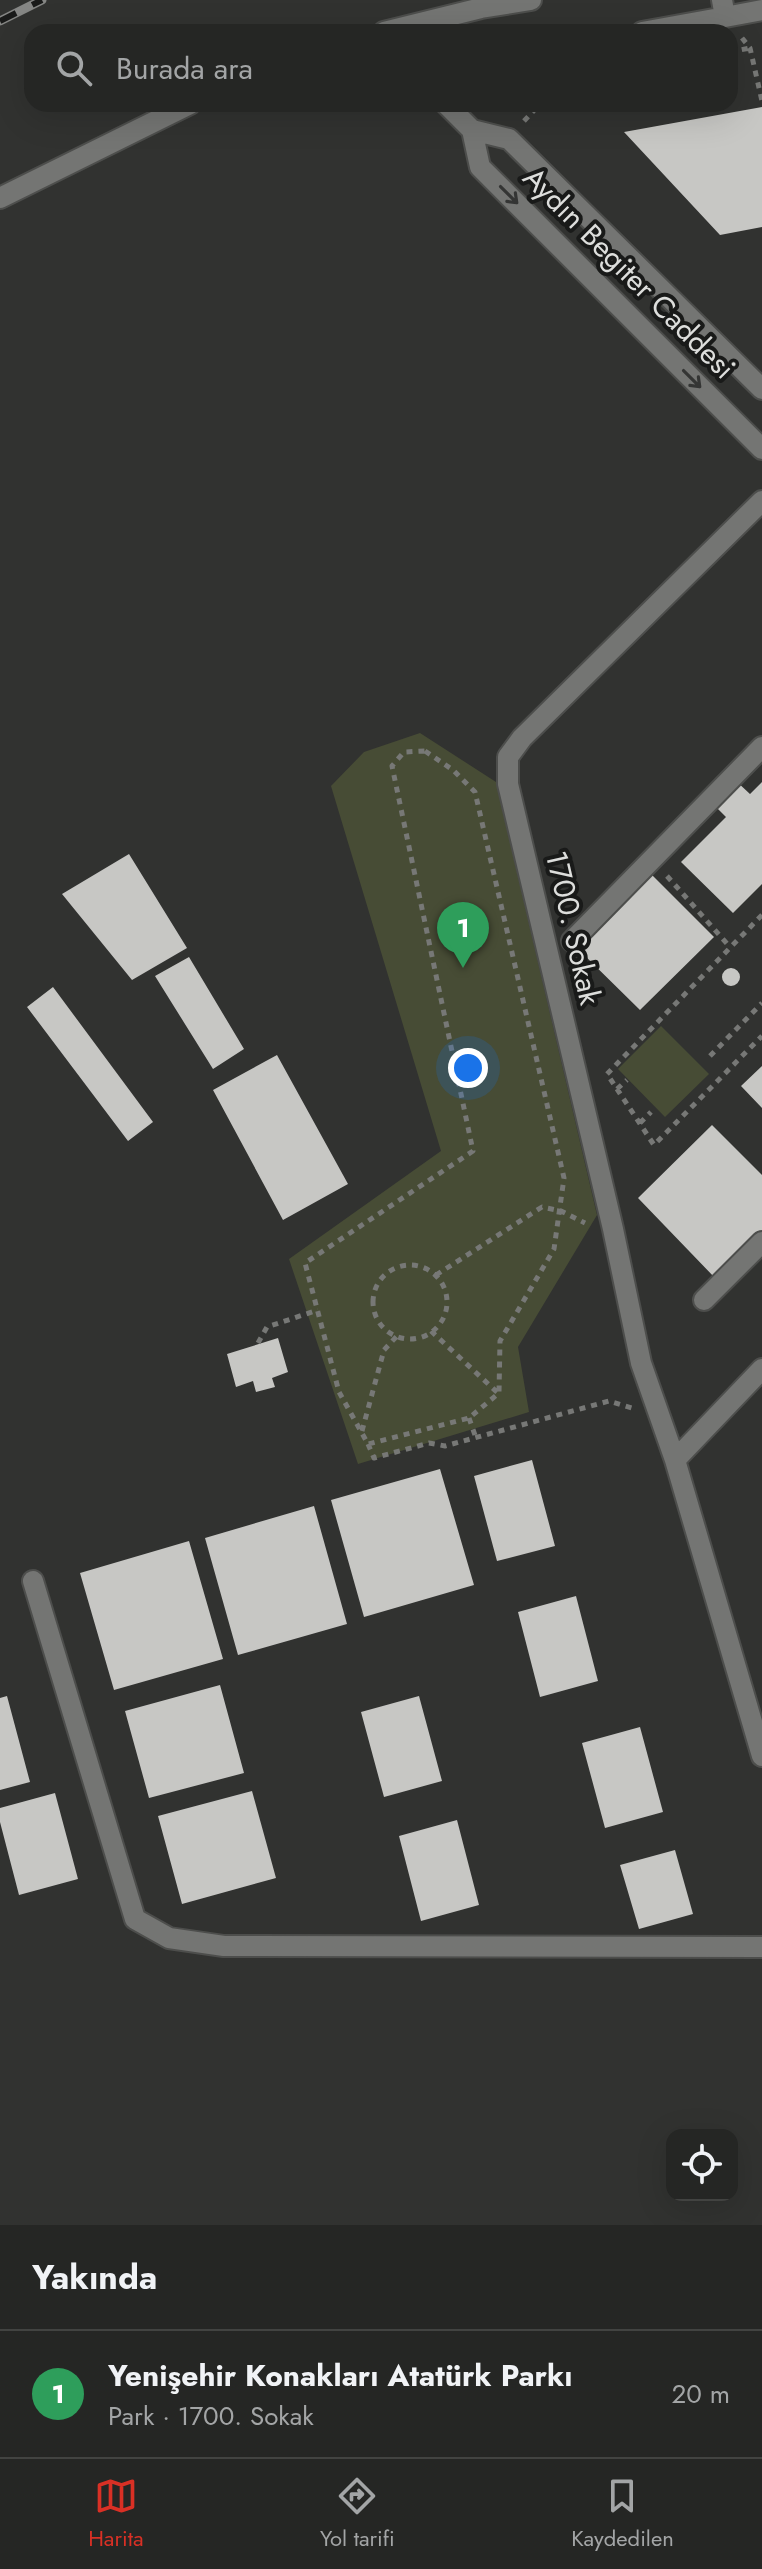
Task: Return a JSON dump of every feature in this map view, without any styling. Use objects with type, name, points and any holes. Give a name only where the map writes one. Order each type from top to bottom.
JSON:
[{"type":"street","points":[[416,24],[481,8],[531,0]]},
{"type":"street","points":[[669,24],[723,8],[762,10]]},
{"type":"street","points":[[0,198],[174,112]]},
{"type":"street","name":"Aydın Begiter Caddesi","points":[[454,112],[472,130],[509,139],[762,389]]},
{"type":"street","name":"Aydın Begiter Caddesi","points":[[472,130],[480,167],[762,449]]},
{"type":"street","name":"1700. Sokak","points":[[762,501],[522,738],[508,757],[508,784],[613,1229],[641,1363],[675,1460],[762,1756]]},
{"type":"street","points":[[572,941],[762,747]]},
{"type":"street","points":[[704,1300],[762,1242]]},
{"type":"street","points":[[675,1460],[762,1369]]},
{"type":"street","points":[[33,1581],[135,1919],[169,1938],[224,1946],[762,1947]]},
{"type":"path","points":[[738,30],[750,48],[762,101]]},
{"type":"path","points":[[738,50],[750,48]]},
{"type":"path","points":[[368,1444],[469,1418],[499,1393],[500,1341],[554,1249],[564,1178],[475,792],[453,770],[425,751],[404,752],[392,766],[473,1151],[305,1263],[339,1392],[374,1458],[429,1443],[445,1446],[609,1401],[659,1417]]},
{"type":"path","points":[[652,859],[730,947]]},
{"type":"path","points":[[762,915],[607,1074],[654,1145],[762,1036]]},
{"type":"path","points":[[710,1056],[762,1003]]},
{"type":"path","points":[[617,1089],[627,1080]]},
{"type":"path","points":[[640,1123],[651,1112]]},
{"type":"path","points":[[436,1275],[542,1207],[561,1211],[597,1229],[613,1229]]},
{"type":"path","points":[[418,1265],[436,1275],[445,1291],[446,1309],[438,1326],[422,1337],[404,1339],[386,1331],[375,1315],[373,1295],[382,1277],[398,1266],[418,1265]]},
{"type":"path","points":[[258,1343],[267,1327],[318,1310]]},
{"type":"path","points":[[431,1331],[499,1393]]},
{"type":"path","points":[[361,1433],[384,1350],[397,1336]]},
{"type":"path","points":[[469,1418],[476,1438]]},
{"type":"green space","points":[[420,733],[496,782],[597,1215],[518,1347],[529,1412],[358,1464],[289,1259],[441,1151],[331,786],[364,752]]},
{"type":"green space","points":[[661,1026],[709,1074],[665,1117],[618,1069]]},
{"type":"building","points":[[762,107],[762,227],[720,235],[624,132]]},
{"type":"building","points":[[735,780],[750,794],[762,782],[762,884],[733,913],[681,862],[726,817],[712,803]]},
{"type":"building","points":[[129,854],[187,948],[132,980],[62,894]]},
{"type":"building","points":[[652,875],[714,937],[640,1010],[578,949]]},
{"type":"building","points":[[189,957],[244,1049],[213,1069],[155,976]]},
{"type":"building","points":[[731,968],[740,977],[731,986],[722,977]]},
{"type":"building","points":[[53,987],[153,1122],[128,1141],[27,1007]]},
{"type":"building","points":[[277,1055],[348,1184],[283,1220],[213,1090]]},
{"type":"building","points":[[762,1066],[762,1108],[741,1086]]},
{"type":"building","points":[[712,1125],[762,1175],[762,1234],[716,1279],[638,1198]]},
{"type":"building","points":[[278,1338],[288,1372],[272,1378],[275,1387],[256,1392],[253,1381],[236,1387],[227,1354]]},
{"type":"building","points":[[532,1460],[555,1546],[497,1561],[474,1476]]},
{"type":"building","points":[[440,1469],[474,1585],[364,1617],[331,1500]]},
{"type":"building","points":[[314,1506],[347,1624],[238,1655],[205,1538]]},
{"type":"building","points":[[189,1541],[223,1659],[114,1690],[80,1573]]},
{"type":"building","points":[[576,1596],[598,1681],[540,1697],[518,1612]]},
{"type":"building","points":[[220,1685],[244,1773],[149,1798],[125,1711]]},
{"type":"building","points":[[7,1696],[30,1782],[0,1790],[0,1698]]},
{"type":"building","points":[[419,1696],[442,1781],[384,1797],[361,1712]]},
{"type":"building","points":[[640,1727],[663,1812],[605,1828],[582,1743]]},
{"type":"building","points":[[252,1791],[276,1878],[182,1904],[158,1816]]},
{"type":"building","points":[[55,1793],[78,1879],[19,1895],[0,1822],[0,1808]]},
{"type":"building","points":[[457,1820],[479,1905],[421,1921],[399,1836]]},
{"type":"building","points":[[675,1850],[693,1914],[639,1929],[620,1865]]},
{"type":"railway","points":[[0,21],[42,0]]},
{"type":"place","name":"Yenişehir Konakları Atatürk Parkı","points":[[463,968]]}]
